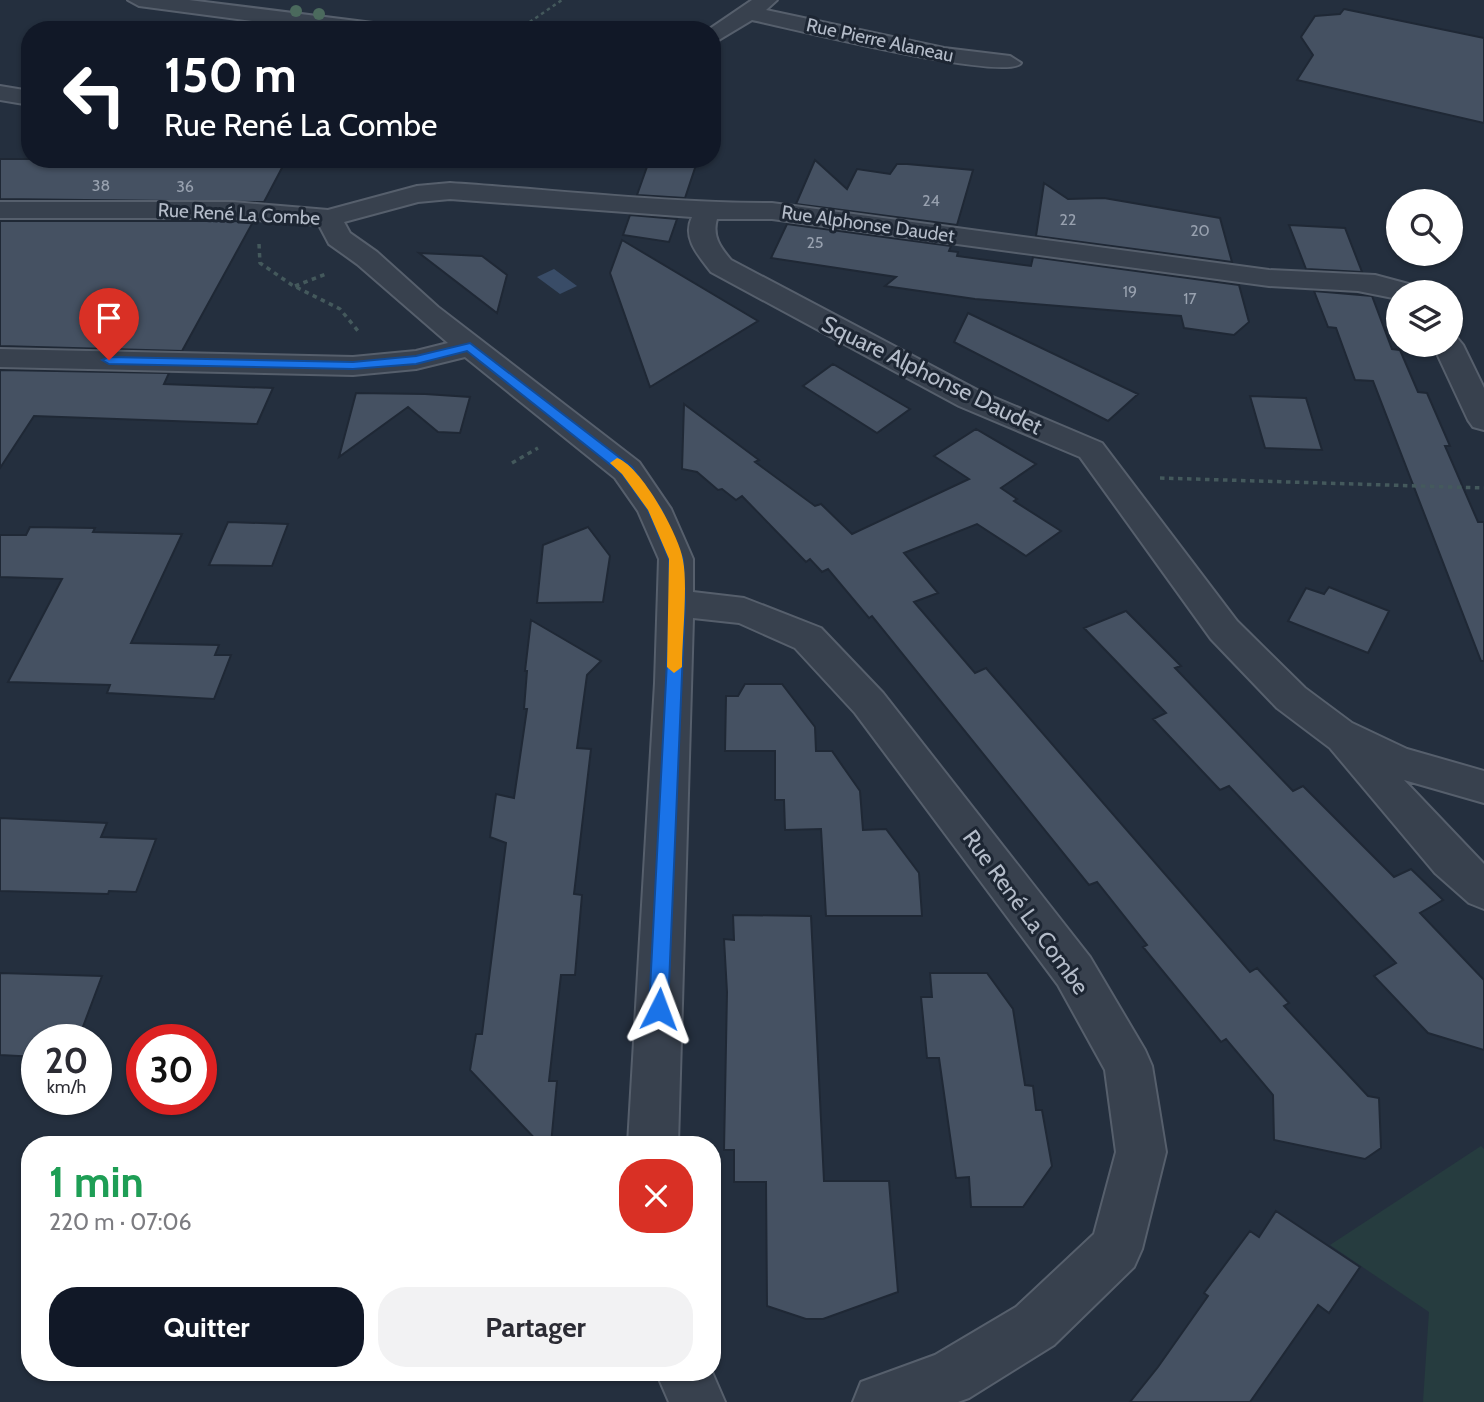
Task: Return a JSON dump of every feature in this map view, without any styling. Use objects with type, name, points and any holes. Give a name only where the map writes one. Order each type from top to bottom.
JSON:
[{"type":"street","points":[[139,0],[303,21]]},
{"type":"street","points":[[721,31],[759,7]]},
{"type":"street","name":"Rue Pierre Alaneau","points":[[759,7],[944,55],[1010,63]]},
{"type":"street","points":[[0,93],[21,96]]},
{"type":"street","name":"Rue Alphonse Daudet","points":[[329,219],[416,194],[450,191],[667,205],[709,211],[772,211],[1276,279],[1386,286]]},
{"type":"street","name":"Rue René La Combe","points":[[0,210],[233,210],[329,219],[340,238],[470,347],[627,470],[654,509],[676,559],[677,603],[653,1136]]},
{"type":"street","name":"Square Alphonse Daudet","points":[[709,211],[700,223],[700,238],[721,266],[970,399],[1091,450],[1224,630],[1291,698],[1338,734],[1450,860],[1484,890]]},
{"type":"street","points":[[0,358],[353,366],[416,360],[470,347]]},
{"type":"street","points":[[1454,357],[1484,420]]},
{"type":"street","name":"Rue René La Combe","points":[[677,603],[744,611],[808,638],[869,702],[1074,971],[1128,1066],[1141,1152],[1116,1249],[1035,1326],[949,1378],[881,1402]]},
{"type":"street","name":"Square Alphonse Daudet","points":[[1338,734],[1397,762],[1484,787]]},
{"type":"street","points":[[688,1381],[697,1402]]},
{"type":"path","points":[[531,21],[562,0]]},
{"type":"path","points":[[260,239],[260,263],[294,287],[336,306],[356,326],[359,340]]},
{"type":"path","points":[[294,287],[328,273]]},
{"type":"path","points":[[512,463],[546,444]]},
{"type":"path","points":[[1153,478],[1209,477],[1484,488]]},
{"type":"green space","points":[[1481,1146],[1484,1149],[1484,1402],[1423,1402],[1429,1312],[1330,1245]]},
{"type":"water","points":[[554,269],[577,286],[560,294],[537,277]]},
{"type":"building","points":[[1344,9],[1484,38],[1484,123],[1297,80],[1313,55],[1301,37],[1315,16],[1340,14]]},
{"type":"building","points":[[0,159],[21,159],[21,168],[282,168],[264,202],[0,199]]},
{"type":"building","points":[[815,160],[847,189],[857,169],[890,174],[897,164],[907,164],[973,170],[957,225],[796,204]]},
{"type":"building","points":[[647,168],[695,168],[685,198],[637,195]]},
{"type":"building","points":[[1044,183],[1068,199],[1104,198],[1220,218],[1232,262],[1036,236]]},
{"type":"building","points":[[630,215],[677,219],[669,242],[623,235]]},
{"type":"building","points":[[0,221],[253,222],[182,351],[0,346]]},
{"type":"building","points":[[787,224],[951,246],[949,251],[958,252],[957,256],[1031,266],[1033,257],[1239,285],[1249,322],[1234,335],[1184,328],[1181,316],[975,299],[885,286],[896,277],[771,258]]},
{"type":"building","points":[[1289,225],[1345,228],[1362,272],[1306,269]]},
{"type":"building","points":[[622,240],[758,321],[650,387],[610,273]]},
{"type":"building","points":[[419,253],[482,256],[507,275],[497,313]]},
{"type":"building","points":[[1314,291],[1372,296],[1386,333],[1386,357],[1403,357],[1418,392],[1427,393],[1450,446],[1445,446],[1478,522],[1484,522],[1484,661],[1481,661],[1373,381],[1355,380],[1336,328],[1328,327]]},
{"type":"building","points":[[968,313],[1138,394],[1108,421],[954,342]]},
{"type":"building","points":[[833,364],[910,409],[877,433],[803,386]]},
{"type":"building","points":[[0,370],[169,373],[164,384],[273,388],[257,424],[34,416],[0,468]]},
{"type":"building","points":[[356,393],[470,397],[460,433],[438,432],[408,407],[339,457]]},
{"type":"building","points":[[1250,396],[1306,398],[1322,450],[1265,448]]},
{"type":"building","points":[[684,404],[759,460],[755,462],[815,506],[821,504],[852,534],[969,479],[934,456],[976,429],[1036,464],[1001,488],[1017,499],[1014,501],[1061,531],[1026,556],[977,524],[904,553],[938,593],[914,602],[975,673],[986,668],[1250,972],[1257,968],[1289,1003],[1284,1006],[1368,1096],[1379,1098],[1381,1148],[1365,1159],[1274,1140],[1273,1095],[1226,1039],[1221,1042],[1143,947],[1147,945],[1097,882],[1089,885],[872,616],[869,618],[828,569],[822,572],[810,559],[806,562],[742,496],[736,500],[722,489],[718,490],[697,472],[682,469]]},
{"type":"building","points":[[228,522],[288,524],[272,566],[209,565]]},
{"type":"building","points":[[30,527],[182,534],[131,643],[219,645],[215,655],[231,655],[214,699],[107,693],[110,685],[8,682],[62,579],[0,577],[0,535],[26,535]]},
{"type":"building","points":[[588,527],[610,556],[603,602],[537,603],[543,545]]},
{"type":"building","points":[[1329,587],[1389,611],[1368,653],[1288,621],[1306,588],[1324,594]]},
{"type":"building","points":[[1126,611],[1181,666],[1175,668],[1293,791],[1303,786],[1394,877],[1411,869],[1443,900],[1420,913],[1484,980],[1484,1050],[1428,1033],[1374,976],[1396,963],[1229,786],[1220,790],[1153,719],[1166,713],[1084,628]]},
{"type":"building","points":[[531,620],[601,661],[587,675],[577,748],[591,749],[574,894],[582,895],[575,975],[561,975],[549,1081],[557,1081],[552,1136],[532,1136],[470,1070],[476,1034],[482,1034],[506,843],[490,837],[496,794],[514,798],[527,709],[524,709]]},
{"type":"building","points":[[745,684],[782,684],[815,727],[816,751],[832,751],[860,791],[863,830],[886,829],[919,873],[922,916],[826,916],[821,829],[785,830],[784,800],[775,800],[775,751],[725,751],[726,696],[738,696]]},
{"type":"building","points":[[0,818],[107,823],[101,837],[156,839],[136,892],[109,891],[108,894],[0,891]]},
{"type":"building","points":[[733,915],[811,916],[824,1181],[889,1181],[898,1292],[823,1319],[806,1319],[767,1306],[766,1182],[734,1182],[734,1150],[724,1150],[727,992],[724,939],[734,940]]},
{"type":"building","points":[[0,973],[102,976],[84,1024],[21,1024],[21,1056],[0,1055]]},
{"type":"building","points":[[930,973],[987,973],[1013,1009],[1025,1085],[1033,1086],[1036,1110],[1042,1110],[1052,1166],[1023,1207],[971,1207],[969,1177],[956,1178],[939,1058],[927,1058],[921,997],[932,997]]},
{"type":"building","points":[[1276,1211],[1360,1267],[1329,1313],[1318,1305],[1250,1402],[1130,1402],[1208,1296],[1204,1293],[1250,1231],[1259,1237]]},
{"type":"slow traffic","points":[[617,463],[627,470],[654,509],[676,559],[674,667]]},
{"type":"route","points":[[109,360],[353,366],[416,360],[470,347],[627,470],[654,509],[676,559],[677,603],[659,1009]]}]
